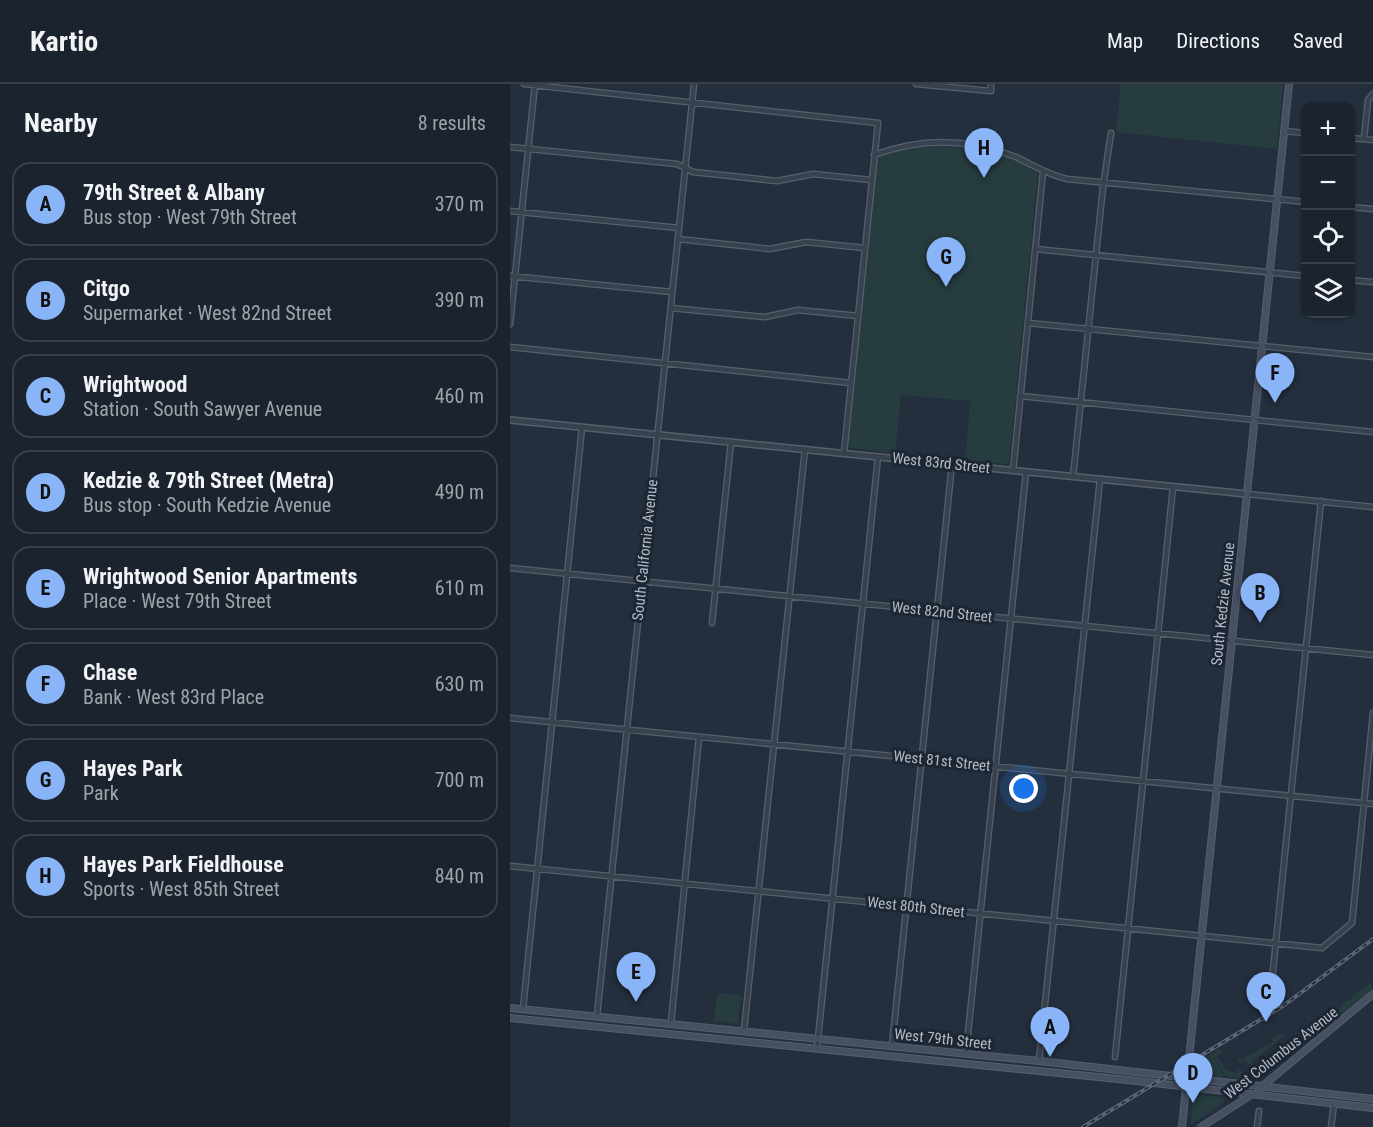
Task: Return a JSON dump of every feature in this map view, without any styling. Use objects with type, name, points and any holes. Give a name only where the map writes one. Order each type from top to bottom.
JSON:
[{"type":"main road","name":"South Kedzie Avenue","points":[[1182,1127],[1289,84]]},
{"type":"main road","name":"West Columbus Avenue","points":[[1201,1127],[1251,1095],[1373,994]]},
{"type":"main road","name":"West 79th Street","points":[[510,1008],[966,1053],[1373,1099]]},
{"type":"main road","name":"West 79th Street","points":[[510,1018],[817,1048],[1373,1108]]},
{"type":"street","points":[[524,84],[878,123],[844,453]]},
{"type":"street","name":"South California Avenue","points":[[597,1016],[694,84]]},
{"type":"street","points":[[916,84],[991,92],[991,84]]},
{"type":"street","points":[[510,324],[512,276],[535,85]]},
{"type":"street","points":[[1364,139],[1372,95]]},
{"type":"street","points":[[1284,131],[1301,133]]},
{"type":"street","points":[[1073,477],[1111,133]]},
{"type":"street","points":[[1355,138],[1373,140]]},
{"type":"street","points":[[874,154],[924,142],[956,142],[1003,153],[1043,172],[1067,179],[1301,202]]},
{"type":"street","points":[[510,147],[677,164],[693,172],[777,181],[813,174],[871,180]]},
{"type":"street","points":[[1013,471],[1043,172]]},
{"type":"street","points":[[1355,207],[1373,209]]},
{"type":"street","points":[[510,211],[679,228]]},
{"type":"street","points":[[678,239],[770,249],[806,242],[865,248]]},
{"type":"street","points":[[1035,249],[1301,276]]},
{"type":"street","points":[[512,276],[672,292]]},
{"type":"street","points":[[1355,280],[1373,282]]},
{"type":"street","points":[[671,308],[765,317],[798,310],[858,316]]},
{"type":"street","points":[[1028,323],[1373,357]]},
{"type":"street","points":[[510,347],[851,383]]},
{"type":"street","points":[[1020,396],[1373,432]]},
{"type":"street","name":"West 83rd Street","points":[[510,420],[1373,507]]},
{"type":"street","points":[[523,1009],[582,427]]},
{"type":"street","points":[[712,622],[730,442]]},
{"type":"street","points":[[744,1030],[805,449]]},
{"type":"street","points":[[817,1048],[878,457]]},
{"type":"street","points":[[892,1046],[952,464]]},
{"type":"street","points":[[966,1053],[1026,472]]},
{"type":"street","points":[[1039,1061],[1100,479]]},
{"type":"street","points":[[1115,1057],[1173,487]]},
{"type":"street","points":[[1271,990],[1321,501]]},
{"type":"street","name":"West 82nd Street","points":[[510,568],[1373,655]]},
{"type":"street","points":[[1364,804],[1373,714]]},
{"type":"street","name":"West 81st Street","points":[[510,718],[1373,804]]},
{"type":"street","points":[[671,1023],[699,737]]},
{"type":"street","name":"West 80th Street","points":[[510,866],[1322,948],[1352,923],[1364,804]]},
{"type":"street","points":[[1331,1127],[1334,1104]]},
{"type":"street","points":[[1257,1127],[1259,1111]]},
{"type":"green space","points":[[1121,84],[1283,84],[1277,149],[1116,132]]},
{"type":"green space","points":[[931,146],[987,151],[1014,160],[1038,174],[1009,464],[965,461],[970,401],[901,395],[895,454],[848,447],[876,162],[886,153]]},
{"type":"green space","points":[[1367,980],[1372,985],[1371,990],[1319,1032],[1301,1010],[1317,1027],[1328,1017],[1327,1013],[1330,1015],[1343,1005],[1342,1001],[1345,1003],[1357,994],[1355,990],[1358,992],[1369,984]]},
{"type":"green space","points":[[717,993],[741,995],[738,1024],[714,1021]]},
{"type":"green space","points":[[1281,1033],[1286,1039],[1282,1037],[1268,1049],[1269,1052],[1266,1050],[1251,1062],[1252,1066],[1244,1060],[1242,1063],[1238,1062],[1238,1058],[1240,1060],[1259,1050],[1257,1046],[1260,1049],[1273,1042],[1272,1038]]},
{"type":"green space","points":[[1290,1044],[1294,1048],[1255,1080],[1226,1077],[1215,1059],[1218,1057],[1225,1070],[1236,1073],[1239,1069],[1251,1078],[1254,1072],[1257,1075],[1275,1061],[1273,1057],[1276,1060],[1291,1048]]},
{"type":"green space","points":[[1220,1049],[1222,1053],[1214,1058],[1224,1077],[1197,1073],[1195,1063]]},
{"type":"green space","points":[[1193,1094],[1223,1098],[1225,1102],[1191,1124]]},
{"type":"railway","points":[[1083,1127],[1283,1006],[1373,939]]},
{"type":"place","name":"Hayes Park Fieldhouse","points":[[984,178]]},
{"type":"place","name":"Hayes Park","points":[[946,287]]},
{"type":"place","name":"Chase","points":[[1275,403]]},
{"type":"place","name":"Citgo","points":[[1260,623]]},
{"type":"place","name":"Wrightwood Senior Apartments","points":[[636,1002]]},
{"type":"place","name":"Wrightwood","points":[[1266,1022]]},
{"type":"place","name":"79th Street & Albany","points":[[1050,1057]]},
{"type":"place","name":"Kedzie & 79th Street (Metra)","points":[[1193,1103]]}]
